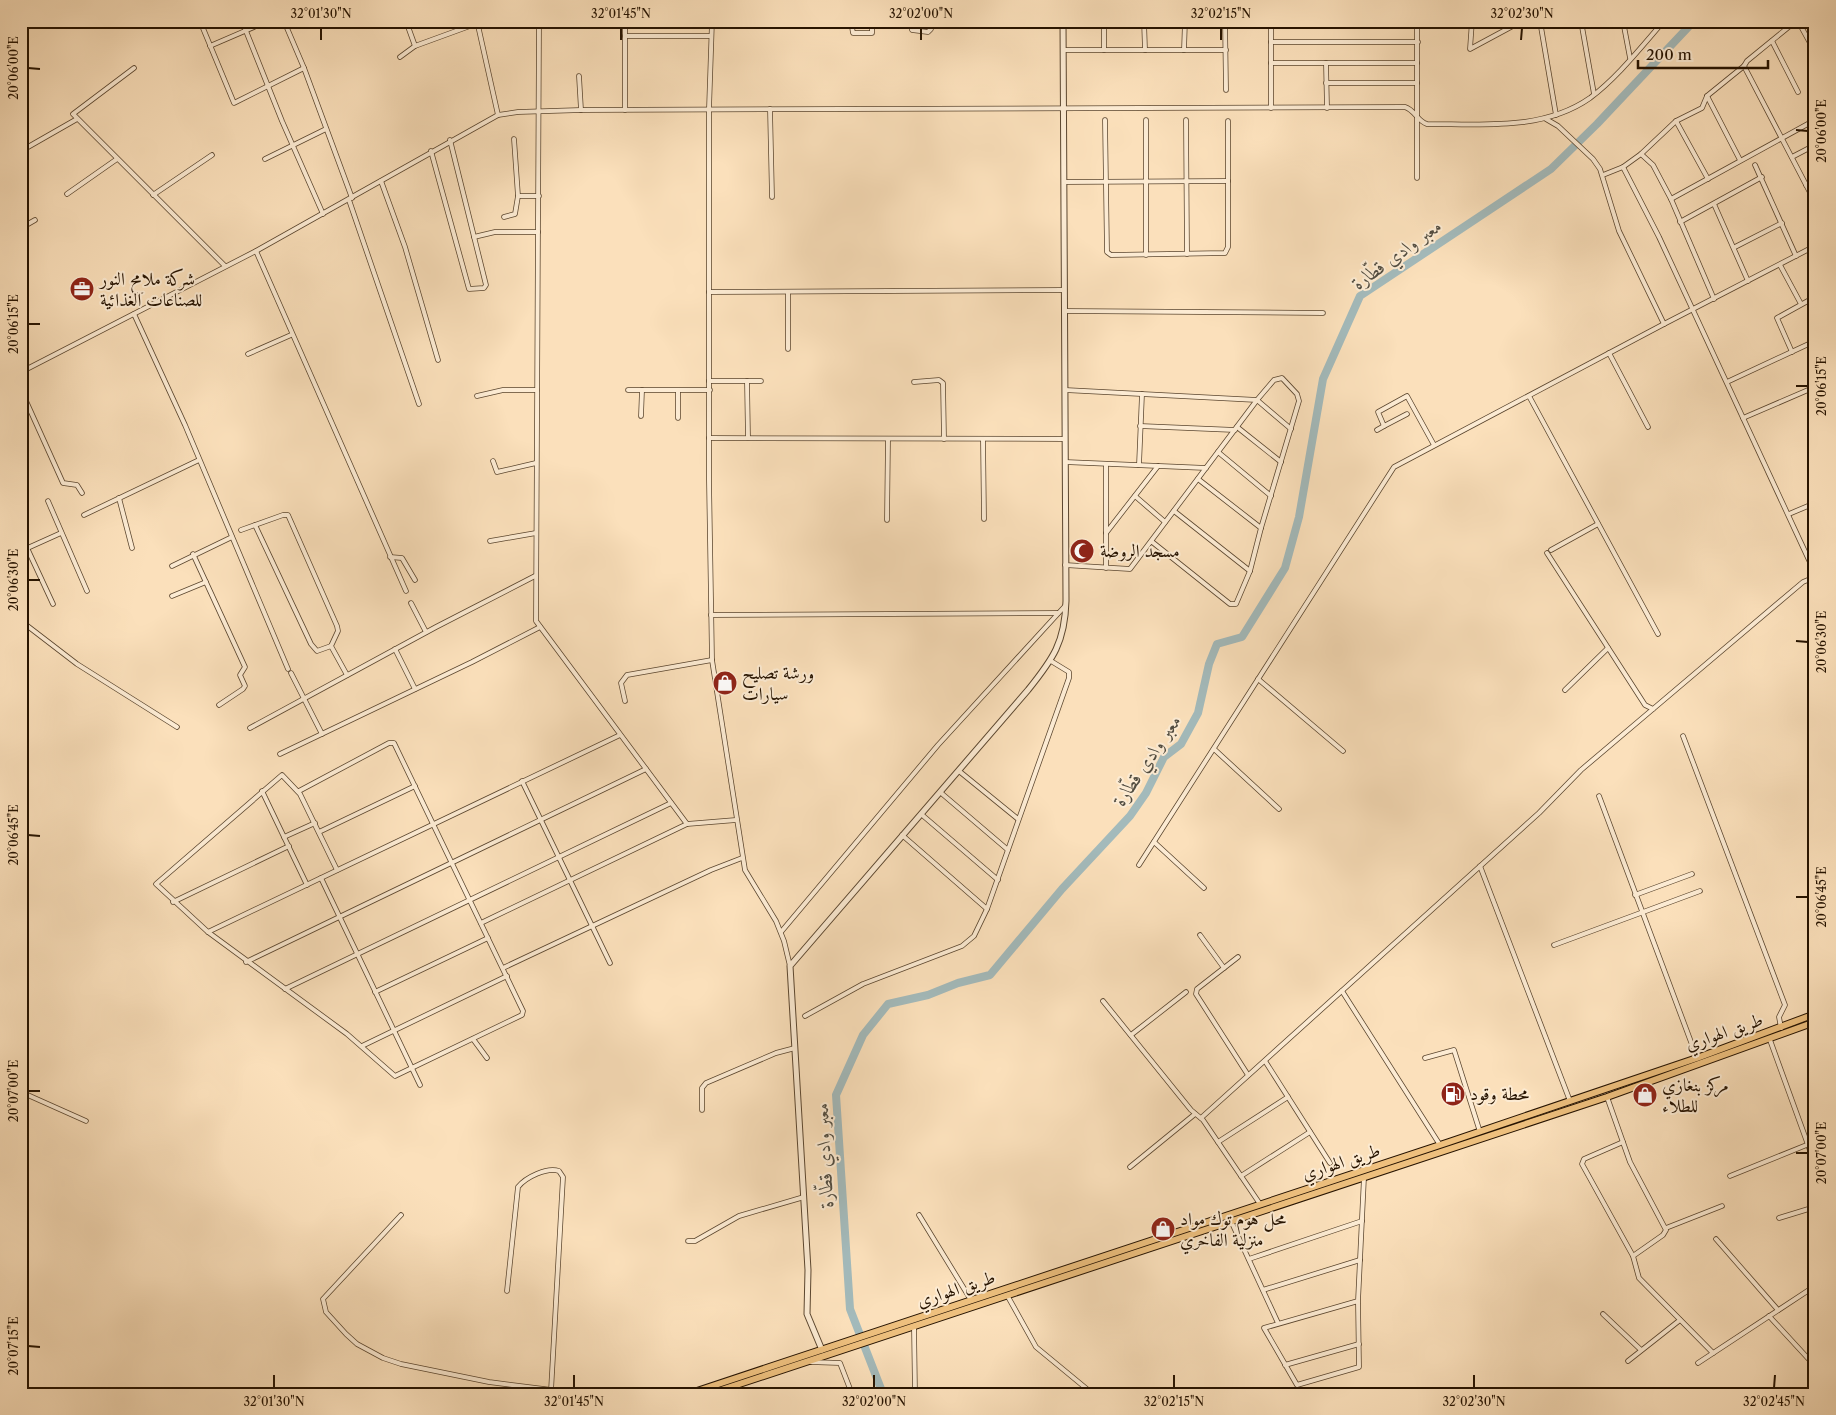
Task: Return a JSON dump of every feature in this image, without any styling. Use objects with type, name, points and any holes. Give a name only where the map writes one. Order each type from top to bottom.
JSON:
[{"type":"highway","name":"طريق الهواري","points":[[875,1336],[971,1300],[1169,1238],[1231,1221],[1606,1097],[1770,1040],[1815,1014]]},
{"type":"highway","name":"طريق الهواري","points":[[875,1336],[914,1326],[1007,1295],[1260,1204],[1480,1132],[1780,1028],[1803,1022],[1815,1022]]},
{"type":"highway","points":[[709,1394],[804,1362],[833,1349],[875,1336]]},
{"type":"highway","points":[[688,1394],[822,1350],[833,1349]]},
{"type":"street","points":[[200,21],[233,102],[237,103],[304,68]]},
{"type":"street","points":[[242,21],[323,214]]},
{"type":"street","points":[[210,46],[268,21]]},
{"type":"street","points":[[284,21],[304,68],[326,129],[418,404]]},
{"type":"street","points":[[406,21],[415,46]]},
{"type":"street","points":[[539,21],[536,620],[687,824]]},
{"type":"street","points":[[625,21],[625,110]]},
{"type":"street","points":[[712,21],[709,109],[709,438],[712,660],[742,858],[747,877],[770,910],[781,932],[790,966],[808,1270],[807,1314],[822,1350]]},
{"type":"street","points":[[851,21],[853,33],[872,33],[872,21]]},
{"type":"street","points":[[910,21],[912,30],[928,32],[931,29],[931,21]]},
{"type":"street","points":[[790,966],[959,771],[1051,661],[1064,630],[1063,21]]},
{"type":"street","points":[[1104,21],[1104,50]]},
{"type":"street","points":[[1144,21],[1144,50]]},
{"type":"street","points":[[1184,50],[1185,21]]},
{"type":"street","points":[[1417,178],[1418,21]]},
{"type":"street","points":[[1472,21],[1470,49],[1522,21]]},
{"type":"street","points":[[1540,21],[1556,116]]},
{"type":"street","points":[[1581,21],[1594,94]]},
{"type":"street","points":[[1623,21],[1630,58]]},
{"type":"street","points":[[1602,175],[1623,167],[1641,154],[1676,121],[1702,108],[1707,96],[1744,66],[1746,61],[1797,21],[1815,52]]},
{"type":"street","points":[[400,57],[415,46],[477,22],[498,115]]},
{"type":"street","points":[[21,372],[256,251],[350,199],[450,140],[498,115],[581,110],[1405,107],[1412,110],[1417,117],[1427,124],[1494,123],[1546,119],[1562,114],[1594,94],[1664,22]]},
{"type":"street","points":[[1226,90],[1225,23],[1271,24],[1271,108]]},
{"type":"street","points":[[625,36],[712,36]]},
{"type":"street","points":[[1772,41],[1798,92]]},
{"type":"street","points":[[1271,42],[1418,42]]},
{"type":"street","points":[[1063,50],[1226,50]]},
{"type":"street","points":[[1271,63],[1417,63]]},
{"type":"street","points":[[1326,63],[1327,108]]},
{"type":"street","points":[[1744,66],[1815,202]]},
{"type":"street","points":[[134,68],[73,111],[77,120],[225,266]]},
{"type":"street","points":[[579,76],[581,110]]},
{"type":"street","points":[[1326,83],[1417,83]]},
{"type":"street","points":[[1707,96],[1740,160]]},
{"type":"street","points":[[770,109],[772,197]]},
{"type":"street","points":[[1558,126],[1562,114]]},
{"type":"street","points":[[1546,119],[1558,126],[1584,150],[1602,175],[1618,231],[1664,324]]},
{"type":"street","points":[[21,151],[77,120]]},
{"type":"street","points":[[1106,120],[1108,254],[1223,254],[1227,250],[1228,121]]},
{"type":"street","points":[[1146,120],[1146,254]]},
{"type":"street","points":[[1186,120],[1187,254]]},
{"type":"street","points":[[1671,199],[1815,120]]},
{"type":"street","points":[[1676,121],[1708,180]]},
{"type":"street","points":[[265,159],[326,129]]},
{"type":"street","points":[[504,217],[516,214],[518,196],[514,139]]},
{"type":"street","points":[[431,151],[469,290],[484,288],[486,285],[450,140]]},
{"type":"street","points":[[1792,157],[1815,146]]},
{"type":"street","points":[[1641,154],[1653,165],[1671,199],[1714,299]]},
{"type":"street","points":[[153,195],[212,155]]},
{"type":"street","points":[[67,194],[117,159]]},
{"type":"street","points":[[1755,165],[1796,256]]},
{"type":"street","points":[[1623,167],[1789,514],[1815,573]]},
{"type":"street","points":[[1680,222],[1762,177]]},
{"type":"street","points":[[381,180],[405,246],[438,360]]},
{"type":"street","points":[[1806,185],[1815,180]]},
{"type":"street","points":[[1064,182],[1228,181]]},
{"type":"street","points":[[518,196],[539,196]]},
{"type":"street","points":[[1714,204],[1735,247],[1748,281]]},
{"type":"street","points":[[21,228],[35,220]]},
{"type":"street","points":[[1735,247],[1782,223]]},
{"type":"street","points":[[474,236],[495,232],[538,232]]},
{"type":"street","points":[[1139,865],[1392,470],[1398,464],[1815,246]]},
{"type":"street","points":[[256,251],[291,336],[406,591]]},
{"type":"street","points":[[1780,265],[1800,304]]},
{"type":"street","points":[[709,292],[1064,290]]},
{"type":"street","points":[[788,292],[788,349]]},
{"type":"street","points":[[1792,352],[1777,318],[1815,297]]},
{"type":"street","points":[[1064,310],[1323,313]]},
{"type":"street","points":[[134,314],[289,671],[322,734]]},
{"type":"street","points":[[248,354],[291,336]]},
{"type":"street","points":[[1726,382],[1815,341]]},
{"type":"street","points":[[1609,353],[1648,427]]},
{"type":"street","points":[[21,358],[26,369]]},
{"type":"street","points":[[1065,565],[1130,569],[1165,522],[1174,511],[1257,400],[1274,380],[1282,378],[1297,394],[1299,401],[1250,571],[1239,598],[1233,606],[1151,541]]},
{"type":"street","points":[[914,382],[939,380],[943,383],[944,439]]},
{"type":"street","points":[[709,381],[761,381]]},
{"type":"street","points":[[748,381],[748,438]]},
{"type":"street","points":[[1743,418],[1815,387]]},
{"type":"street","points":[[21,390],[63,483],[77,485],[82,493]]},
{"type":"street","points":[[478,396],[503,390],[537,390]]},
{"type":"street","points":[[628,390],[710,390]]},
{"type":"street","points":[[641,416],[642,390]]},
{"type":"street","points":[[1065,390],[1257,400],[1291,429]]},
{"type":"street","points":[[678,391],[678,418]]},
{"type":"street","points":[[1139,465],[1142,394]]},
{"type":"street","points":[[1384,426],[1378,412],[1407,396],[1434,445]]},
{"type":"street","points":[[1529,396],[1658,634]]},
{"type":"street","points":[[1377,430],[1407,414]]},
{"type":"street","points":[[1140,426],[1236,428],[1281,462]]},
{"type":"street","points":[[709,438],[1065,439]]},
{"type":"street","points":[[887,520],[888,439]]},
{"type":"street","points":[[983,439],[984,519]]},
{"type":"street","points":[[1218,452],[1271,496]]},
{"type":"street","points":[[84,515],[199,460]]},
{"type":"street","points":[[494,460],[497,472],[536,463]]},
{"type":"street","points":[[1065,462],[1206,468]]},
{"type":"street","points":[[1106,464],[1106,568]]},
{"type":"street","points":[[1106,533],[1158,466]]},
{"type":"street","points":[[1198,479],[1262,528]]},
{"type":"street","points":[[1134,496],[1165,522]]},
{"type":"street","points":[[119,498],[132,548]]},
{"type":"street","points":[[48,501],[87,592]]},
{"type":"street","points":[[1789,514],[1815,503]]},
{"type":"street","points":[[1174,511],[1250,571]]},
{"type":"street","points":[[241,530],[255,525],[283,515],[288,515],[337,626],[338,631],[331,646],[317,651],[311,644],[255,525]]},
{"type":"street","points":[[1551,550],[1598,524]]},
{"type":"street","points":[[21,550],[61,533]]},
{"type":"street","points":[[490,542],[536,533]]},
{"type":"street","points":[[21,535],[53,604]]},
{"type":"street","points":[[172,566],[193,554],[232,537]]},
{"type":"street","points":[[1547,553],[1646,705],[1653,709]]},
{"type":"street","points":[[193,554],[245,667],[240,675],[245,686],[243,689],[219,705]]},
{"type":"street","points":[[390,557],[402,558],[415,580]]},
{"type":"street","points":[[250,728],[426,632],[535,576]]},
{"type":"street","points":[[1201,1118],[1539,813],[1582,770],[1803,582],[1815,578]]},
{"type":"street","points":[[172,596],[206,582]]},
{"type":"street","points":[[411,603],[426,632]]},
{"type":"street","points":[[781,932],[938,745],[1065,606]]},
{"type":"street","points":[[711,615],[1058,613]]},
{"type":"street","points":[[21,621],[77,664],[177,727]]},
{"type":"street","points":[[280,754],[540,627]]},
{"type":"street","points":[[331,646],[347,675]]},
{"type":"street","points":[[1565,690],[1608,648]]},
{"type":"street","points":[[395,649],[415,689]]},
{"type":"street","points":[[625,702],[621,683],[627,674],[712,660]]},
{"type":"street","points":[[805,1016],[862,984],[962,946],[974,936],[987,910],[1069,678],[1069,672],[1051,661]]},
{"type":"street","points":[[1258,679],[1343,751]]},
{"type":"street","points":[[208,932],[620,734]]},
{"type":"street","points":[[1683,736],[1785,1005],[1779,1017],[1780,1028]]},
{"type":"street","points":[[299,791],[391,742],[395,744],[507,976],[523,1011],[522,1015],[412,1069],[399,1075],[394,1075],[362,1046],[246,962],[208,932],[158,887],[157,882],[282,775],[299,791],[337,870]]},
{"type":"street","points":[[1214,749],[1279,809]]},
{"type":"street","points":[[246,962],[646,769]]},
{"type":"street","points":[[959,771],[1018,819]]},
{"type":"street","points":[[522,781],[610,963]]},
{"type":"street","points":[[319,832],[415,786]]},
{"type":"street","points":[[262,791],[307,885]]},
{"type":"street","points":[[940,792],[1008,850]]},
{"type":"street","points":[[1599,796],[1697,1058]]},
{"type":"street","points":[[285,989],[672,803]]},
{"type":"street","points":[[921,814],[998,880]]},
{"type":"street","points":[[481,923],[687,824],[736,820]]},
{"type":"street","points":[[284,838],[314,823]]},
{"type":"street","points":[[902,835],[987,910]]},
{"type":"street","points":[[1154,842],[1204,888]]},
{"type":"street","points":[[174,902],[289,846]]},
{"type":"street","points":[[503,968],[711,870],[742,858]]},
{"type":"street","points":[[1480,866],[1570,1101]]},
{"type":"street","points":[[1635,895],[1692,874]]},
{"type":"street","points":[[321,878],[420,1085]]},
{"type":"street","points":[[1554,945],[1700,891]]},
{"type":"street","points":[[1200,936],[1224,968]]},
{"type":"street","points":[[375,992],[488,938]]},
{"type":"street","points":[[1238,957],[1197,989],[1196,994],[1248,1075]]},
{"type":"street","points":[[362,1046],[507,976]]},
{"type":"street","points":[[1342,991],[1440,1145]]},
{"type":"street","points":[[1131,1035],[1186,992]]},
{"type":"street","points":[[1103,1001],[1195,1114],[1201,1118],[1260,1204]]},
{"type":"street","points":[[474,1039],[487,1058]]},
{"type":"street","points":[[1770,1040],[1815,1164]]},
{"type":"street","points":[[702,1110],[702,1088],[706,1083],[776,1052],[795,1048]]},
{"type":"street","points":[[1425,1058],[1454,1050],[1480,1132]]},
{"type":"street","points":[[1264,1061],[1330,1163]]},
{"type":"street","points":[[21,1092],[86,1121]]},
{"type":"street","points":[[1218,1142],[1288,1097]]},
{"type":"street","points":[[1606,1097],[1630,1162],[1666,1228],[1666,1232],[1663,1235],[1633,1256]]},
{"type":"street","points":[[1130,1167],[1195,1114]]},
{"type":"street","points":[[1241,1176],[1310,1132]]},
{"type":"street","points":[[1623,1142],[1584,1159],[1582,1164],[1633,1256],[1638,1276],[1713,1353]]},
{"type":"street","points":[[1730,1176],[1809,1144]]},
{"type":"street","points":[[506,1291],[518,1187],[531,1176],[553,1170],[559,1171],[563,1176],[551,1391]]},
{"type":"street","points":[[1358,1301],[1265,1327],[1264,1331],[1298,1386],[1356,1369],[1360,1365],[1358,1301],[1364,1177]]},
{"type":"street","points":[[688,1241],[695,1241],[739,1216],[804,1197]]},
{"type":"street","points":[[1666,1228],[1722,1206]]},
{"type":"street","points":[[1779,1218],[1815,1207]]},
{"type":"street","points":[[401,1215],[325,1296],[323,1303],[326,1312],[357,1344],[383,1358],[402,1364],[489,1382],[584,1394]]},
{"type":"street","points":[[919,1215],[971,1300]]},
{"type":"street","points":[[1231,1221],[1278,1324]]},
{"type":"street","points":[[1248,1259],[1362,1221]]},
{"type":"street","points":[[1716,1238],[1778,1310]]},
{"type":"street","points":[[1263,1290],[1360,1260]]},
{"type":"street","points":[[1698,1363],[1815,1286]]},
{"type":"street","points":[[1007,1295],[1036,1347],[1093,1394]]},
{"type":"street","points":[[1603,1314],[1641,1350]]},
{"type":"street","points":[[1769,1316],[1815,1366]]},
{"type":"street","points":[[1628,1360],[1680,1320]]},
{"type":"street","points":[[914,1326],[914,1394]]},
{"type":"street","points":[[1285,1365],[1359,1344]]},
{"type":"street","points":[[804,1362],[840,1363],[852,1394]]},
{"type":"waterway","name":"معبر وادي قطّارة","points":[[883,1394],[850,1309],[836,1095],[863,1035],[888,1004],[928,995],[958,983],[990,975],[1062,889],[1130,816],[1146,793],[1164,757],[1181,744],[1198,713],[1209,664],[1217,644],[1242,637],[1285,568],[1299,517],[1323,379],[1360,296],[1551,169],[1597,124],[1694,21]]},
{"type":"place","name":"شركة ملامح النور للصناعات الغذائية","points":[[82,289]]},
{"type":"place","name":"مسجد الروضة","points":[[1082,551]]},
{"type":"place","name":"ورشة تصليح سيارات","points":[[725,683]]},
{"type":"place","name":"محطة وقود","points":[[1453,1094]]},
{"type":"place","name":"مركز بنغازي للطلاء","points":[[1645,1095]]},
{"type":"place","name":"محل هوم توك مواد منزلية الفاخري","points":[[1163,1229]]}]
